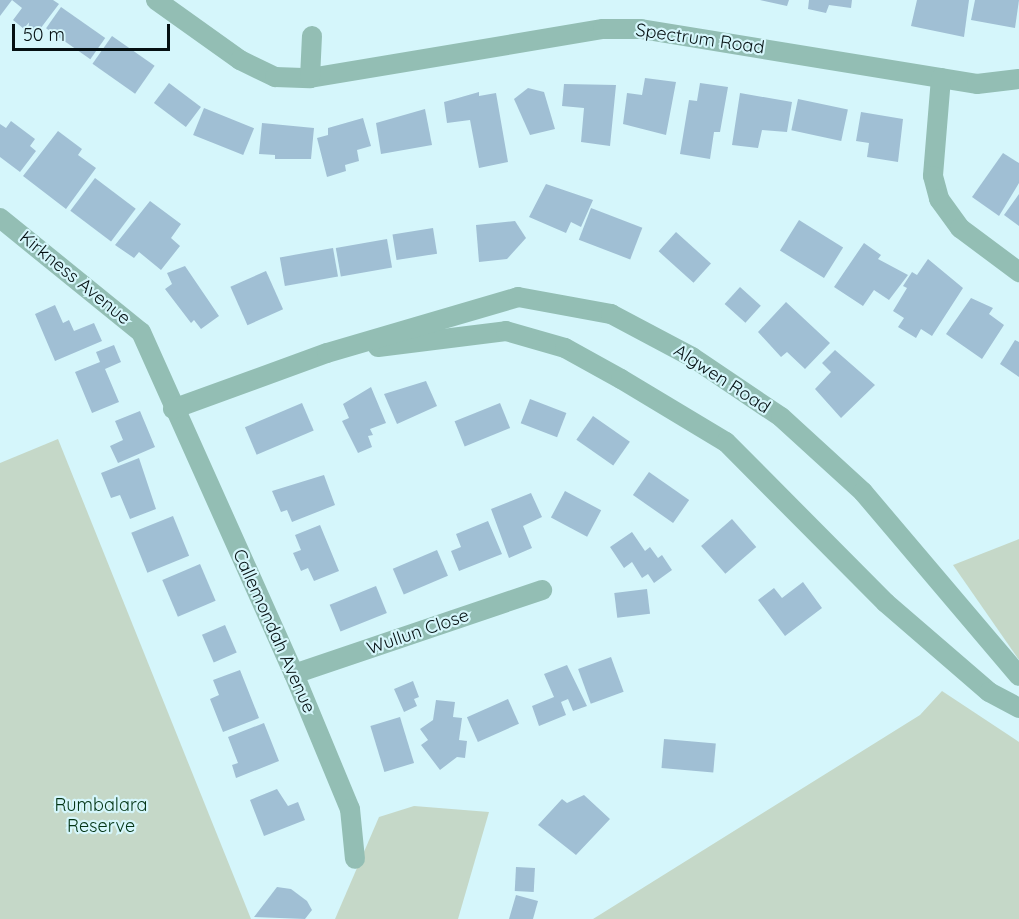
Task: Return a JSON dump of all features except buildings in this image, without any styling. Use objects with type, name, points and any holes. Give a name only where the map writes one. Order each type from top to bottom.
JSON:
[{"type":"street","name":"Spectrum Road","points":[[156,0],[255,68],[275,77],[310,78],[603,29],[641,29],[977,84],[1019,79]]},
{"type":"street","points":[[310,78],[312,36]]},
{"type":"street","points":[[941,78],[933,176],[939,199],[960,228],[1019,272]]},
{"type":"street","name":"Kirkness Avenue","points":[[0,218],[141,332],[173,409]]},
{"type":"street","name":"Algwen Road","points":[[173,409],[327,353],[518,297],[611,314],[692,357],[781,417],[862,492],[1019,676]]},
{"type":"street","name":"Algwen Road","points":[[327,353],[506,330],[565,348],[726,442],[886,603],[989,692],[1019,708]]},
{"type":"street","name":"Callemondah Avenue","points":[[173,409],[294,674],[350,809],[355,859]]},
{"type":"street","name":"Wullun Close","points":[[294,674],[542,590]]},
{"type":"green space","name":"Rumbalara Reserve","points":[[58,439],[251,919],[0,919],[0,463]]},
{"type":"green space","points":[[1019,539],[1019,660],[953,565]]},
{"type":"green space","points":[[942,691],[1019,742],[1019,919],[593,919],[920,715]]},
{"type":"green space","points":[[414,806],[489,812],[458,919],[335,919],[379,817]]}]
